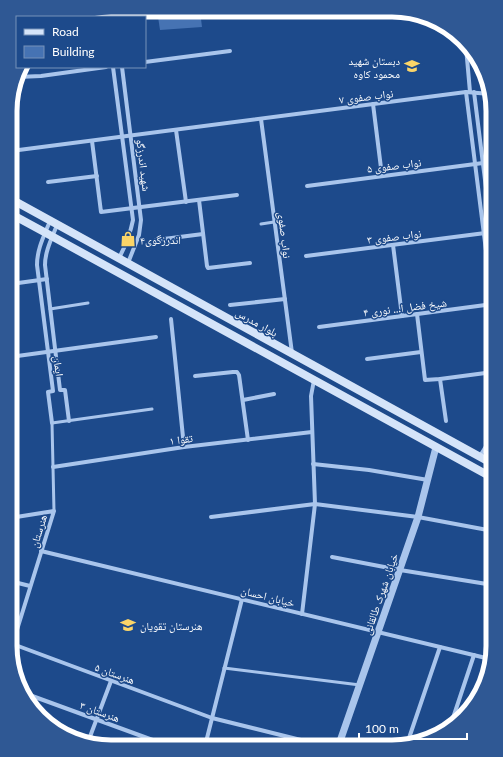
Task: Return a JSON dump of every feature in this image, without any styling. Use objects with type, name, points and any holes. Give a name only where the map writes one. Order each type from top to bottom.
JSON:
[{"type":"main road","name":"بلوار مدرس","points":[[17,202],[486,460]]},
{"type":"main road","points":[[17,217],[486,474]]},
{"type":"street","points":[[146,62],[230,51]]},
{"type":"street","points":[[467,53],[475,164],[486,249]]},
{"type":"street","points":[[24,77],[41,76],[99,68]]},
{"type":"street","points":[[113,68],[133,220],[131,234],[119,259]]},
{"type":"street","name":"شهید اندرزگو","points":[[122,68],[141,220],[139,235],[127,263]]},
{"type":"street","points":[[470,92],[486,186]]},
{"type":"street","name":"نواب صفوی ۷","points":[[17,150],[470,92],[484,93]]},
{"type":"street","points":[[373,104],[382,176]]},
{"type":"street","name":"نواب صفوی","points":[[261,119],[292,353]]},
{"type":"street","points":[[176,130],[186,202]]},
{"type":"street","points":[[92,141],[101,212],[237,195]]},
{"type":"street","name":"نواب صفوی ۵","points":[[307,186],[486,163]]},
{"type":"street","points":[[48,182],[96,176]]},
{"type":"street","points":[[199,200],[208,268],[250,263]]},
{"type":"street","name":"ایمان","points":[[52,423],[48,392],[53,391],[37,256],[40,247],[49,234],[54,223]]},
{"type":"street","name":"ایمان","points":[[54,223],[49,234],[45,257],[46,279],[60,390],[65,390],[69,421]]},
{"type":"street","name":"نواب صفوی ۳","points":[[306,256],[484,233]]},
{"type":"street","points":[[156,240],[203,234]]},
{"type":"street","points":[[393,245],[402,316]]},
{"type":"street","points":[[17,283],[46,279]]},
{"type":"street","points":[[230,305],[284,299]]},
{"type":"street","name":"شیخ فضل ا... نوری ۴","points":[[320,327],[486,306]]},
{"type":"street","points":[[417,314],[425,380],[440,380],[486,373]]},
{"type":"street","points":[[172,319],[184,447]]},
{"type":"street","points":[[17,356],[156,337]]},
{"type":"street","points":[[367,358],[421,352]]},
{"type":"street","points":[[195,376],[237,372],[239,375],[248,440]]},
{"type":"street","points":[[302,614],[314,504],[310,396],[314,380]]},
{"type":"street","points":[[440,380],[446,421]]},
{"type":"street","points":[[243,400],[274,394]]},
{"type":"street","name":"تقوا ۱","points":[[53,467],[184,447],[312,432]]},
{"type":"street","name":"خیابان شهرک طالقانی","points":[[340,740],[418,517],[436,447]]},
{"type":"street","points":[[313,464],[369,470],[428,480]]},
{"type":"street","points":[[211,517],[314,504],[418,517],[486,530]]},
{"type":"street","points":[[17,517],[54,511]]},
{"type":"street","name":"هنرستان","points":[[17,626],[54,511]]},
{"type":"street","name":"خیابان احسان","points":[[41,551],[485,658]]},
{"type":"street","points":[[332,557],[486,584]]},
{"type":"street","points":[[17,583],[30,586]]},
{"type":"street","points":[[206,740],[242,599]]},
{"type":"street","name":"هنرستان ۵","points":[[17,647],[212,718],[301,740]]},
{"type":"street","points":[[409,738],[440,647]]},
{"type":"street","points":[[454,717],[474,655]]},
{"type":"street","points":[[90,737],[111,681]]},
{"type":"street","name":"هنرستان ۳","points":[[32,696],[151,740]]},
{"type":"lane","points":[[261,224],[274,222]]},
{"type":"lane","points":[[50,309],[88,303]]},
{"type":"lane","points":[[53,391],[60,390]]},
{"type":"lane","points":[[52,423],[152,409]]},
{"type":"lane","name":"ایمان","points":[[52,423],[54,511]]},
{"type":"lane","points":[[224,668],[360,685]]},
{"type":"building","points":[[158,17],[201,17],[202,27],[160,30]]},
{"type":"place","name":"دبستان شهید محمود کاوه","points":[[412,66]]},
{"type":"place","name":"اندرزگوی۴","points":[[128,239]]},
{"type":"place","name":"هنرستان تقویان","points":[[128,625]]}]
